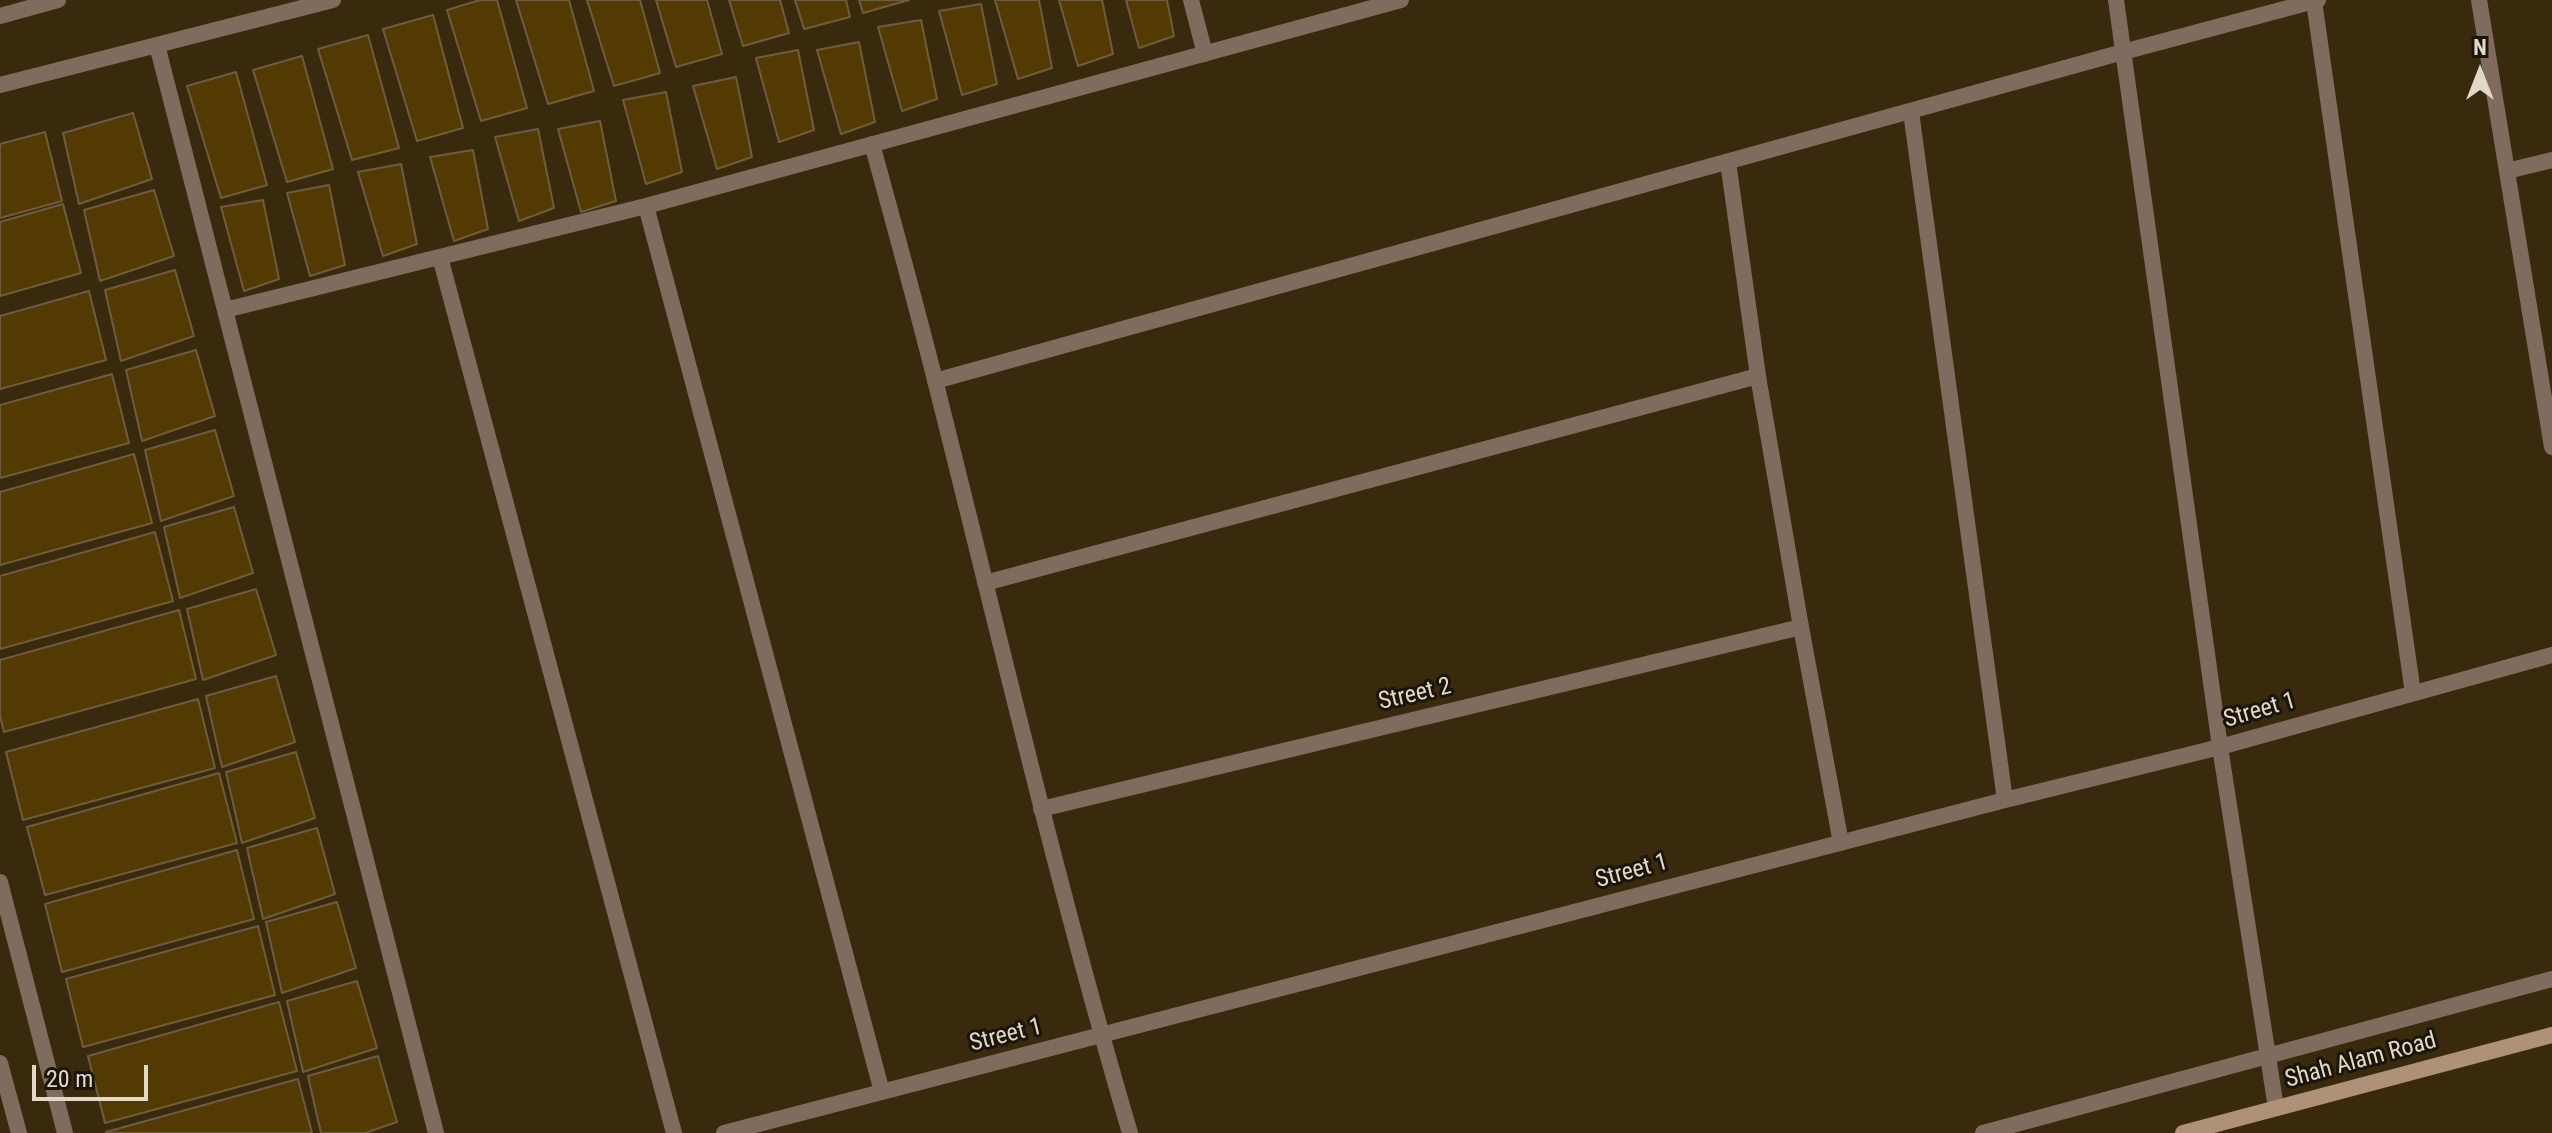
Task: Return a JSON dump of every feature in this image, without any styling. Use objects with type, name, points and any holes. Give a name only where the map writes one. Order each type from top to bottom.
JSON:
[{"type":"street","points":[[0,16],[58,0]]},
{"type":"street","points":[[0,85],[333,0]]},
{"type":"street","points":[[1191,0],[1205,54]]},
{"type":"street","points":[[225,310],[646,206],[1401,0]]},
{"type":"street","points":[[2116,0],[2220,747],[2276,1108]]},
{"type":"street","points":[[2479,0],[2549,410],[2552,447]]},
{"type":"street","points":[[935,381],[2316,1],[2413,693]]},
{"type":"street","points":[[157,45],[436,1133]]},
{"type":"street","points":[[1911,112],[2005,800]]},
{"type":"street","points":[[872,144],[935,381],[1041,809],[1130,1133]]},
{"type":"street","points":[[2507,171],[2552,160]]},
{"type":"street","points":[[1728,162],[1758,376],[1841,843]]},
{"type":"street","points":[[646,206],[882,1092]]},
{"type":"street","points":[[440,257],[674,1133]]},
{"type":"street","points":[[985,583],[1758,376]]},
{"type":"street","name":"Street 2","points":[[1041,809],[1801,627]]},
{"type":"street","name":"Street 1","points":[[724,1133],[2220,747],[2552,655]]},
{"type":"street","points":[[0,882],[65,1133]]},
{"type":"street","points":[[1983,1133],[2552,979]]},
{"type":"street","name":"Shah Alam Road","points":[[2183,1133],[2552,1035]]},
{"type":"street","points":[[0,1063],[19,1133]]},
{"type":"building","points":[[480,0],[497,0],[527,108],[481,121],[447,10]]},
{"type":"building","points":[[516,0],[569,0],[594,91],[548,104]]},
{"type":"building","points":[[587,0],[640,0],[660,73],[614,86]]},
{"type":"building","points":[[656,0],[707,0],[722,54],[676,67]]},
{"type":"building","points":[[729,0],[780,0],[789,33],[743,46]]},
{"type":"building","points":[[795,0],[846,0],[850,17],[804,29]]},
{"type":"building","points":[[859,0],[909,0],[863,13]]},
{"type":"building","points":[[995,0],[1039,0],[1052,68],[1018,79]]},
{"type":"building","points":[[1059,0],[1102,0],[1113,54],[1078,66]]},
{"type":"building","points":[[1126,0],[1167,0],[1174,36],[1139,48]]},
{"type":"building","points":[[981,4],[997,84],[962,95],[939,11]]},
{"type":"building","points":[[433,15],[463,128],[417,141],[383,29]]},
{"type":"building","points":[[921,20],[937,99],[902,111],[878,27]]},
{"type":"building","points":[[368,35],[399,148],[352,160],[318,49]]},
{"type":"building","points":[[859,42],[875,122],[841,134],[817,50]]},
{"type":"building","points":[[798,50],[814,130],[779,142],[756,58]]},
{"type":"building","points":[[302,56],[333,169],[287,182],[253,70]]},
{"type":"building","points":[[236,72],[267,185],[221,198],[187,86]]},
{"type":"building","points":[[736,77],[752,157],[717,169],[693,86]]},
{"type":"building","points":[[666,92],[682,172],[646,184],[623,100]]},
{"type":"building","points":[[133,113],[152,179],[79,204],[63,133]]},
{"type":"building","points":[[600,121],[616,201],[581,212],[558,129]]},
{"type":"building","points":[[538,129],[554,208],[519,221],[495,137]]},
{"type":"building","points":[[45,132],[62,201],[0,218],[0,144]]},
{"type":"building","points":[[473,150],[488,229],[454,241],[430,157]]},
{"type":"building","points":[[401,164],[417,244],[383,256],[358,172]]},
{"type":"building","points":[[329,185],[345,265],[310,276],[287,193]]},
{"type":"building","points":[[154,190],[174,256],[100,281],[84,210]]},
{"type":"building","points":[[263,200],[279,279],[244,291],[221,207]]},
{"type":"building","points":[[63,204],[81,273],[0,296],[0,222]]},
{"type":"building","points":[[175,270],[194,336],[121,361],[105,290]]},
{"type":"building","points":[[89,291],[106,360],[0,389],[0,316]]},
{"type":"building","points":[[196,350],[215,416],[142,441],[126,370]]},
{"type":"building","points":[[112,374],[129,443],[0,478],[0,405]]},
{"type":"building","points":[[215,430],[234,496],[161,521],[145,450]]},
{"type":"building","points":[[134,454],[152,523],[0,565],[0,492]]},
{"type":"building","points":[[234,507],[253,573],[180,598],[164,527]]},
{"type":"building","points":[[155,532],[173,601],[0,649],[0,576]]},
{"type":"building","points":[[256,589],[276,655],[203,680],[187,609]]},
{"type":"building","points":[[179,610],[196,679],[4,732],[0,716],[0,660]]},
{"type":"building","points":[[276,676],[295,742],[222,767],[206,696]]},
{"type":"building","points":[[198,699],[215,768],[23,820],[6,752]]},
{"type":"building","points":[[296,752],[315,818],[242,843],[226,772]]},
{"type":"building","points":[[219,773],[237,843],[45,895],[27,827]]},
{"type":"building","points":[[317,828],[335,894],[263,919],[247,848]]},
{"type":"building","points":[[237,850],[254,919],[62,972],[45,904]]},
{"type":"building","points":[[337,902],[356,968],[282,993],[266,922]]},
{"type":"building","points":[[258,926],[275,995],[83,1047],[66,979]]},
{"type":"building","points":[[357,981],[377,1048],[303,1072],[287,1001]]},
{"type":"building","points":[[279,1002],[297,1071],[105,1123],[88,1056]]},
{"type":"building","points":[[378,1056],[397,1122],[365,1133],[321,1133],[308,1076]]},
{"type":"building","points":[[298,1079],[312,1133],[106,1133],[106,1132]]}]
